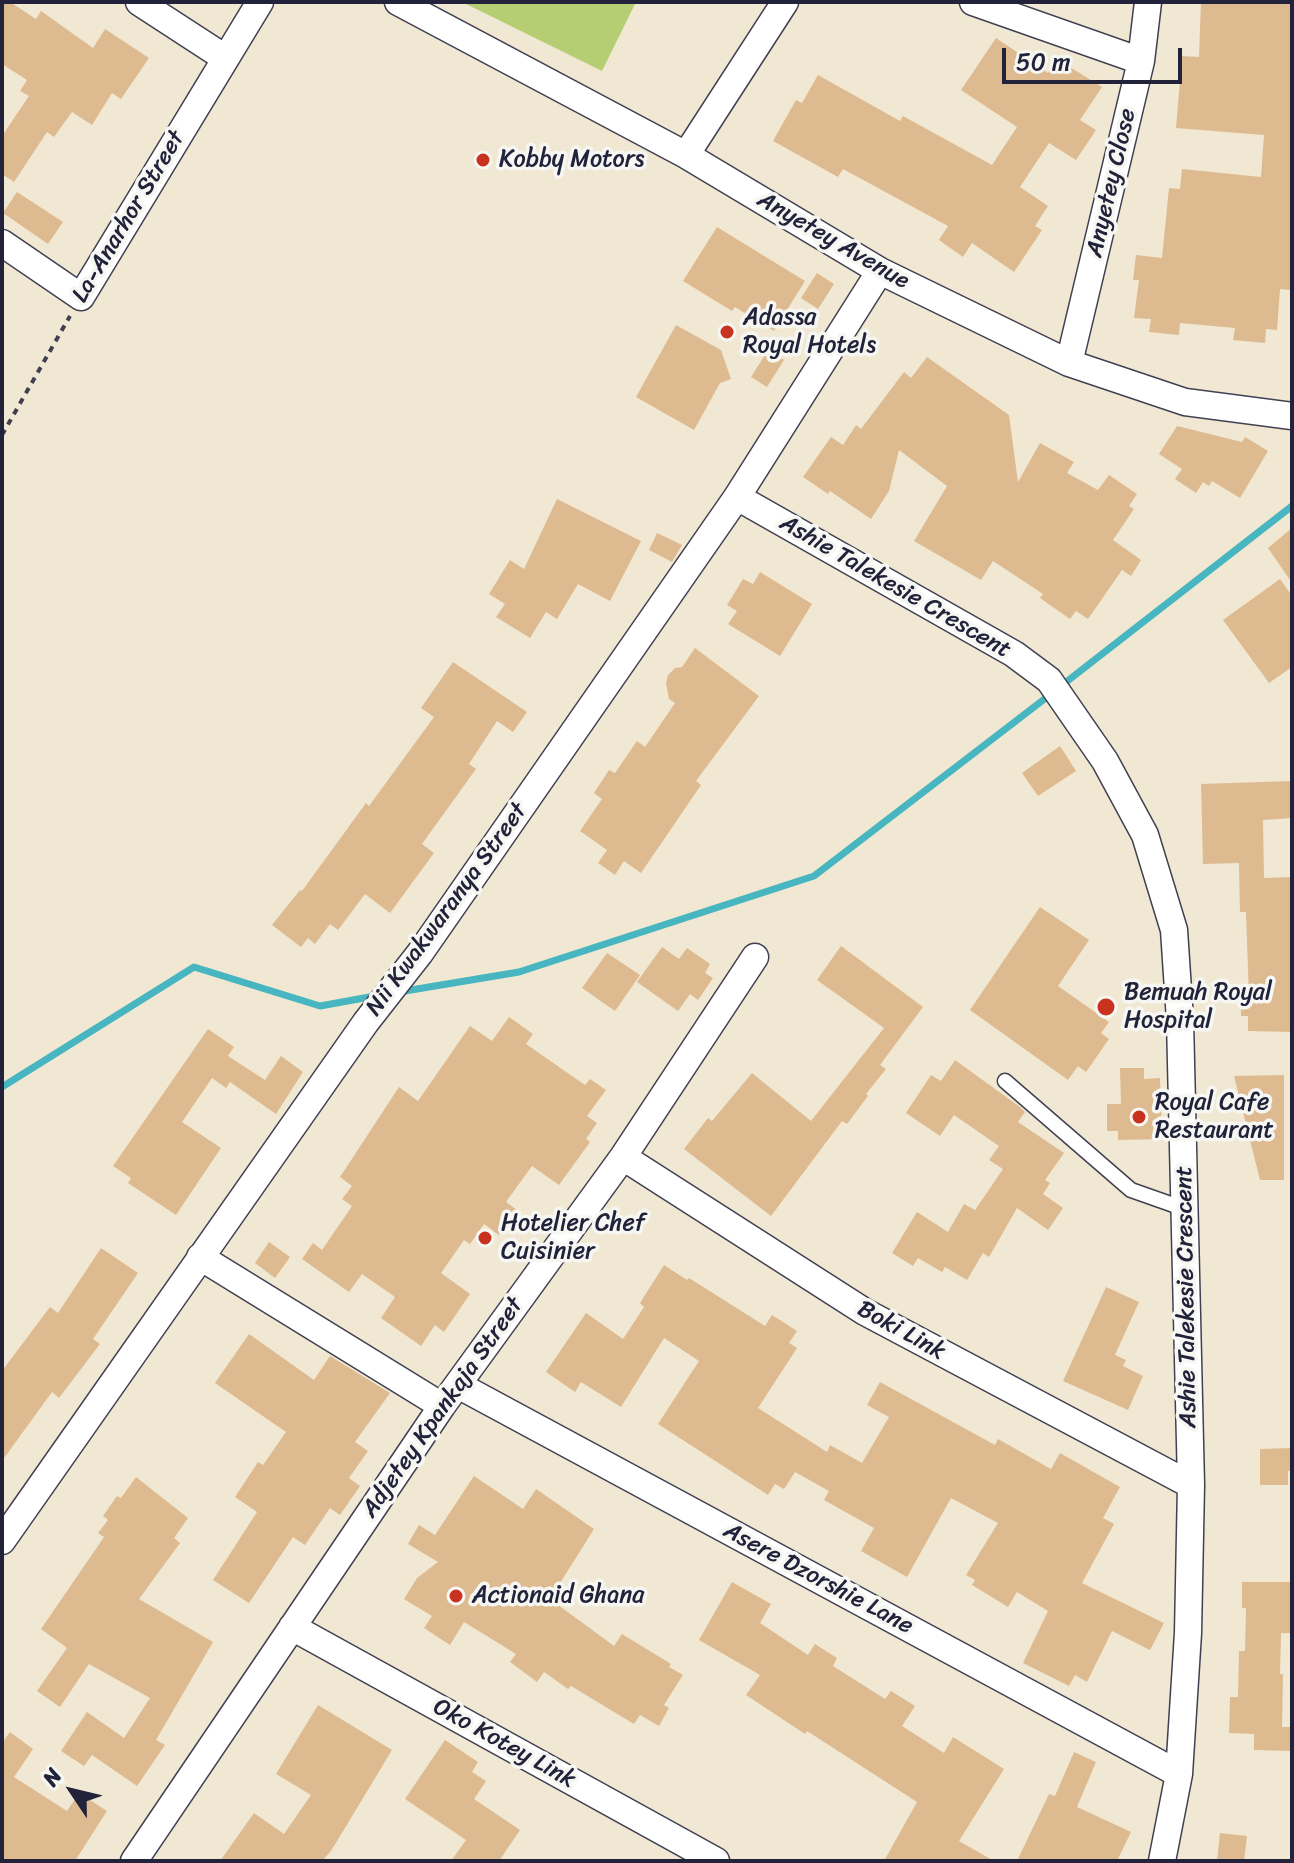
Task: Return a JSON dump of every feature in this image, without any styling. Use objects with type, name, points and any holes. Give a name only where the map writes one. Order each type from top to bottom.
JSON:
[{"type":"street","points":[[139,2],[225,58]]},
{"type":"street","name":"La-Anarhor Street","points":[[81,297],[260,2]]},
{"type":"street","name":"Anyetey Avenue","points":[[398,2],[686,155],[880,271],[1069,363],[1185,402],[1292,416]]},
{"type":"street","points":[[686,155],[785,2]]},
{"type":"street","points":[[973,2],[1141,61]]},
{"type":"street","name":"Anyetey Close","points":[[1069,363],[1141,61],[1148,2]]},
{"type":"street","points":[[2,243],[81,297]]},
{"type":"street","name":"Nii Kwakwaranya Street","points":[[2,1541],[366,1022],[420,953],[737,497],[880,271]]},
{"type":"street","name":"Ashie Talekesie Crescent","points":[[737,497],[1014,654],[1049,680],[1105,761],[1145,835],[1174,930],[1180,1020],[1191,1485],[1188,1633],[1179,1774],[1162,1861]]},
{"type":"street","name":"Adjetey Kpankaja Street","points":[[134,1861],[450,1395],[623,1157],[755,957]]},
{"type":"street","name":"Boki Link","points":[[623,1157],[865,1312],[1191,1485]]},
{"type":"street","name":"Asere Dzorshie Lane","points":[[200,1257],[450,1395],[1179,1774]]},
{"type":"street","name":"Oko Kotey Link","points":[[292,1627],[716,1861]]},
{"type":"lane","points":[[1005,1081],[1131,1190],[1185,1209]]},
{"type":"path","name":"La-Anarhor Street","points":[[2,435],[81,297]]},
{"type":"green space","points":[[462,2],[636,2],[602,71]]},
{"type":"building","points":[[2,2],[10,2],[36,19],[41,11],[93,48],[105,29],[149,58],[121,99],[112,93],[92,125],[72,112],[54,137],[47,132],[14,182],[2,174],[2,136],[29,96],[20,91],[27,80],[2,64]]},
{"type":"building","points":[[1201,2],[1292,2],[1290,290],[1280,289],[1277,330],[1266,329],[1265,343],[1233,340],[1235,328],[1180,323],[1179,335],[1149,332],[1151,319],[1134,318],[1139,280],[1133,280],[1136,255],[1162,258],[1169,188],[1180,189],[1182,169],[1261,177],[1264,135],[1176,128],[1182,56],[1199,57]]},
{"type":"building","points":[[996,38],[1048,73],[1057,59],[1102,87],[1080,120],[1096,130],[1076,160],[1049,143],[1020,187],[1048,206],[1035,226],[1042,230],[1014,272],[972,243],[963,257],[939,240],[948,226],[843,169],[838,177],[773,141],[796,100],[802,103],[818,75],[900,121],[903,116],[992,165],[1017,127],[961,90]]},
{"type":"building","points":[[17,192],[63,222],[48,244],[3,213]]},
{"type":"building","points":[[717,227],[805,281],[774,331],[735,307],[732,311],[683,281]]},
{"type":"building","points":[[817,273],[834,284],[818,309],[801,298]]},
{"type":"building","points":[[676,325],[721,350],[731,379],[720,383],[694,430],[636,397]]},
{"type":"building","points":[[768,350],[784,360],[767,387],[751,377]]},
{"type":"building","points":[[927,357],[1009,415],[1018,482],[1040,443],[1074,462],[1067,473],[1098,490],[1109,475],[1137,494],[1129,506],[1134,509],[1113,540],[1141,560],[1131,576],[1122,570],[1088,619],[1076,611],[1070,619],[1040,598],[1043,594],[993,561],[981,580],[914,541],[947,486],[899,450],[889,491],[871,519],[803,477],[831,437],[843,445],[856,425],[861,429],[904,372],[911,378]]},
{"type":"building","points":[[1177,426],[1242,442],[1245,437],[1268,451],[1240,498],[1212,481],[1209,486],[1203,482],[1196,493],[1175,479],[1182,469],[1159,454]]},
{"type":"building","points":[[557,499],[641,541],[610,601],[578,584],[557,619],[546,612],[530,638],[496,617],[505,604],[489,594],[510,560],[524,569]]},
{"type":"building","points":[[1292,528],[1292,583],[1268,548]]},
{"type":"building","points":[[657,533],[682,545],[672,562],[649,550]]},
{"type":"building","points":[[760,572],[812,604],[780,656],[728,624],[737,611],[727,605],[743,579],[753,584]]},
{"type":"building","points":[[1280,579],[1292,596],[1292,667],[1269,683],[1223,620]]},
{"type":"building","points":[[695,648],[759,696],[696,781],[701,785],[641,873],[624,861],[615,875],[598,863],[607,850],[580,831],[602,799],[594,793],[609,770],[615,773],[637,741],[645,747],[675,703],[669,699],[668,675],[675,668],[682,667]]},
{"type":"building","points":[[453,662],[527,712],[513,732],[497,721],[469,764],[476,769],[422,844],[434,853],[390,913],[365,894],[338,930],[330,924],[315,944],[308,938],[301,947],[272,925],[302,891],[366,803],[369,806],[434,717],[421,708]]},
{"type":"building","points":[[1060,746],[1076,771],[1038,796],[1022,773]]},
{"type":"building","points":[[1292,781],[1292,818],[1263,820],[1264,878],[1292,877],[1292,1032],[1248,1031],[1248,1016],[1241,1016],[1241,998],[1249,997],[1246,912],[1240,912],[1239,863],[1203,864],[1201,784]]},
{"type":"building","points":[[1040,907],[1089,940],[1058,986],[1109,1022],[1101,1033],[1109,1039],[1086,1072],[1078,1066],[1068,1080],[970,1010]]},
{"type":"building","points":[[841,946],[923,1007],[880,1065],[886,1069],[866,1094],[868,1096],[847,1124],[842,1121],[771,1216],[684,1149],[708,1118],[712,1121],[752,1073],[811,1121],[884,1028],[817,980]]},
{"type":"building","points":[[662,947],[679,959],[687,948],[710,964],[705,973],[713,978],[698,1000],[690,994],[678,1011],[637,982]]},
{"type":"building","points":[[607,953],[640,975],[615,1011],[582,988]]},
{"type":"building","points":[[509,1017],[533,1034],[526,1044],[585,1085],[590,1079],[606,1090],[587,1116],[597,1123],[586,1139],[590,1142],[559,1185],[532,1166],[506,1202],[517,1210],[499,1235],[484,1224],[470,1244],[464,1240],[441,1273],[470,1294],[444,1332],[435,1325],[421,1346],[381,1318],[395,1297],[362,1274],[349,1292],[302,1259],[313,1243],[322,1250],[352,1206],[342,1199],[352,1186],[340,1177],[399,1087],[418,1101],[470,1026],[492,1041]]},
{"type":"building","points":[[208,1029],[234,1047],[228,1056],[265,1080],[281,1056],[303,1072],[276,1114],[230,1082],[226,1088],[212,1078],[182,1122],[221,1148],[176,1215],[128,1183],[131,1178],[113,1166]]},
{"type":"building","points":[[955,1060],[1020,1107],[1025,1112],[1018,1122],[1064,1153],[1045,1180],[1050,1183],[1043,1194],[1063,1208],[1048,1230],[1017,1208],[989,1257],[983,1253],[967,1280],[945,1267],[942,1272],[918,1258],[913,1266],[892,1253],[917,1212],[948,1232],[964,1204],[975,1210],[1003,1169],[989,1160],[999,1146],[954,1115],[940,1136],[906,1113],[931,1075],[941,1081]]},
{"type":"building","points":[[1120,1068],[1144,1068],[1144,1079],[1160,1078],[1162,1139],[1118,1140],[1118,1131],[1107,1131],[1107,1104],[1121,1104]]},
{"type":"building","points":[[1284,1075],[1284,1180],[1260,1180],[1234,1076]]},
{"type":"building","points":[[269,1242],[290,1257],[275,1278],[255,1263]]},
{"type":"building","points":[[101,1248],[138,1273],[93,1339],[100,1344],[59,1398],[52,1392],[2,1461],[2,1371],[50,1307],[58,1313]]},
{"type":"building","points":[[664,1265],[765,1326],[772,1315],[797,1331],[789,1343],[797,1348],[758,1408],[827,1452],[830,1445],[862,1463],[889,1417],[867,1405],[880,1382],[995,1445],[998,1439],[1051,1469],[1060,1453],[1120,1487],[1103,1518],[1114,1524],[1082,1583],[1164,1623],[1150,1650],[1112,1631],[1087,1682],[1075,1675],[1069,1686],[1023,1663],[1048,1611],[1017,1592],[1008,1607],[972,1585],[975,1580],[966,1575],[998,1523],[951,1498],[907,1577],[861,1551],[874,1528],[824,1500],[829,1491],[795,1472],[784,1489],[775,1484],[768,1495],[658,1424],[699,1361],[664,1338],[621,1407],[581,1382],[575,1392],[546,1372],[586,1313],[623,1339],[644,1307],[640,1303]]},
{"type":"building","points":[[1106,1287],[1139,1302],[1115,1355],[1126,1360],[1123,1366],[1143,1376],[1128,1410],[1063,1381]]},
{"type":"building","points":[[249,1334],[314,1380],[330,1356],[390,1393],[355,1442],[368,1451],[349,1478],[360,1486],[340,1515],[330,1508],[305,1545],[293,1537],[249,1603],[213,1580],[257,1512],[235,1497],[258,1462],[263,1465],[286,1432],[215,1383]]},
{"type":"building","points":[[1292,1448],[1288,1485],[1260,1485],[1260,1449]]},
{"type":"building","points":[[474,1476],[523,1509],[536,1489],[594,1529],[550,1599],[614,1646],[622,1634],[671,1664],[669,1667],[683,1675],[664,1705],[669,1708],[659,1726],[640,1715],[634,1724],[571,1686],[568,1689],[544,1672],[537,1682],[510,1662],[516,1654],[464,1622],[450,1645],[424,1628],[432,1616],[404,1599],[417,1578],[438,1562],[408,1544],[419,1525],[435,1535]]},
{"type":"building","points":[[136,1477],[188,1518],[174,1538],[180,1543],[139,1599],[213,1642],[156,1740],[165,1745],[137,1786],[92,1755],[84,1766],[61,1751],[87,1712],[124,1738],[150,1698],[89,1664],[60,1707],[37,1691],[67,1648],[41,1629],[104,1537],[98,1533],[108,1520],[103,1516]]},
{"type":"building","points":[[732,1582],[771,1604],[760,1623],[808,1655],[815,1644],[837,1658],[833,1666],[885,1699],[891,1691],[915,1706],[902,1726],[944,1753],[953,1737],[1004,1769],[959,1841],[994,1861],[884,1861],[917,1802],[746,1695],[760,1675],[699,1640]]},
{"type":"building","points":[[1242,1582],[1292,1582],[1292,1633],[1281,1633],[1280,1674],[1283,1674],[1282,1727],[1292,1727],[1292,1751],[1254,1750],[1254,1734],[1229,1733],[1230,1697],[1238,1697],[1239,1651],[1245,1651],[1246,1608],[1242,1608]]},
{"type":"building","points":[[318,1705],[392,1750],[331,1851],[322,1861],[220,1861],[254,1813],[284,1834],[311,1795],[276,1774]]},
{"type":"building","points":[[10,1732],[33,1749],[14,1777],[67,1811],[79,1793],[107,1811],[75,1861],[2,1861],[2,1743]]},
{"type":"building","points":[[445,1740],[478,1762],[472,1772],[486,1781],[474,1799],[520,1830],[499,1861],[451,1861],[466,1840],[405,1799]]},
{"type":"building","points":[[1074,1752],[1096,1762],[1077,1807],[1131,1832],[1117,1861],[1017,1861],[1049,1794],[1055,1796]]},
{"type":"building","points":[[1220,1833],[1247,1836],[1244,1861],[1217,1861]]},
{"type":"waterway","points":[[1061,686],[1292,506]]},
{"type":"waterway","points":[[399,992],[519,972],[814,876],[1051,694]]},
{"type":"waterway","points":[[2,1087],[194,967],[320,1006],[375,996]]},
{"type":"place","name":"Kobby Motors","points":[[483,160]]},
{"type":"place","name":"Adassa Royal Hotels","points":[[727,332]]},
{"type":"place","name":"Bemuah Royal Hospital","points":[[1106,1007]]},
{"type":"place","name":"Royal Cafe Restaurant","points":[[1139,1117]]},
{"type":"place","name":"Hotelier Chef Cuisinier","points":[[485,1238]]},
{"type":"place","name":"Actionaid Ghana","points":[[456,1596]]}]
